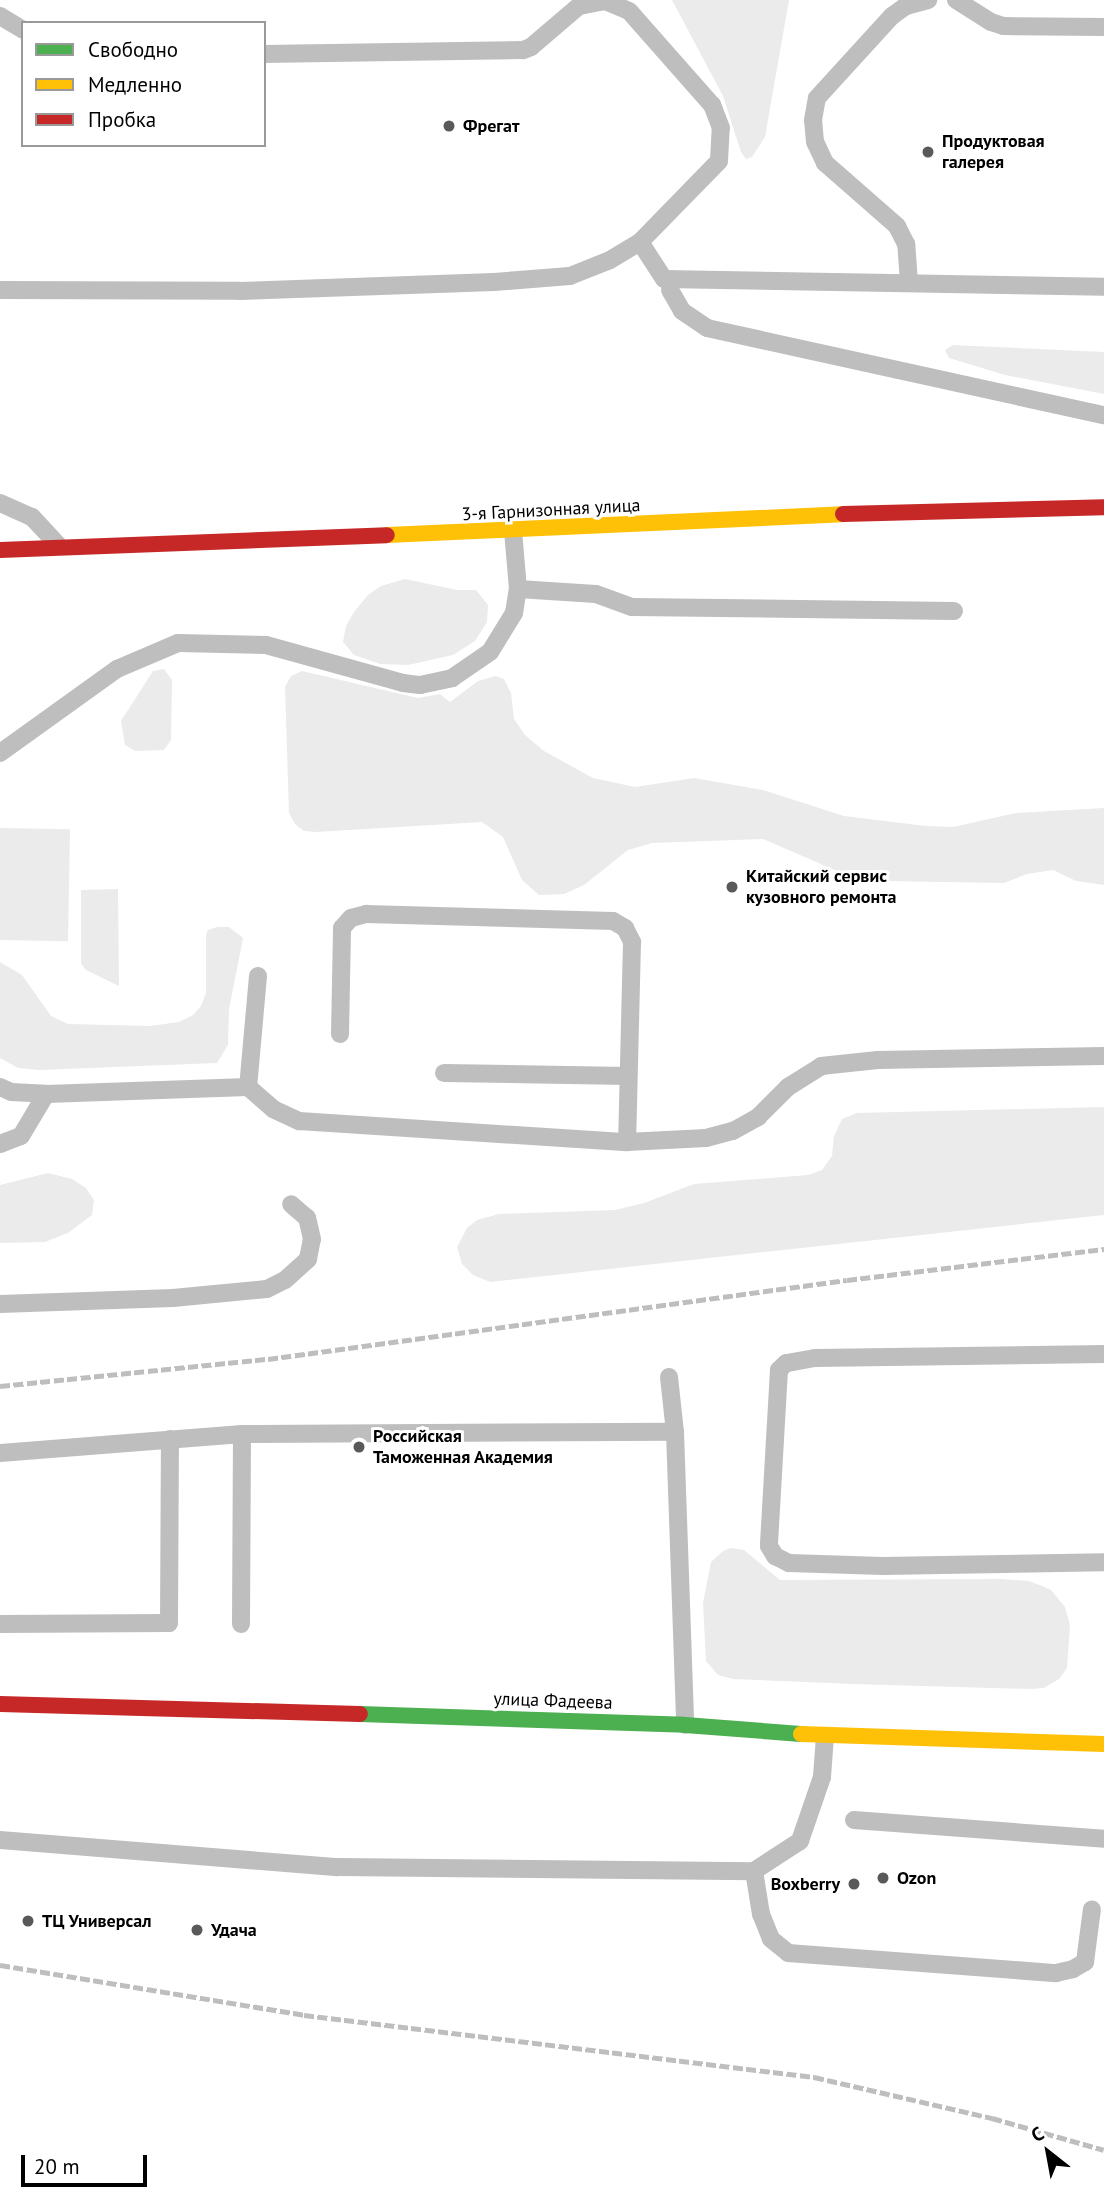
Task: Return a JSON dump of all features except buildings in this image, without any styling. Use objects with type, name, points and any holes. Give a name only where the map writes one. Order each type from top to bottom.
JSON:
[{"type":"street","name":"3-я Гарнизонная улица","points":[[0,551],[513,531],[884,512],[1104,507]]},
{"type":"street","name":"улица Фадеева","points":[[0,1704],[685,1725],[825,1736],[1104,1744]]},
{"type":"lane","points":[[909,283],[906,244],[897,226],[824,163],[815,142],[813,120],[817,98],[892,16],[906,6],[928,0]]},
{"type":"lane","points":[[956,0],[991,22],[1003,26],[1104,27]]},
{"type":"lane","points":[[0,290],[239,291],[494,282],[570,276],[610,260],[640,242],[719,161],[721,128],[712,106],[629,10],[606,1],[579,6],[523,51],[266,54]]},
{"type":"lane","points":[[0,16],[21,29]]},
{"type":"lane","points":[[640,242],[664,279],[1104,287]]},
{"type":"lane","points":[[670,290],[682,312],[707,328],[1104,415]]},
{"type":"lane","points":[[0,503],[32,517],[62,550]]},
{"type":"lane","points":[[0,753],[117,669],[178,643],[266,645],[403,683],[420,685],[452,678],[490,652],[514,613],[518,589],[513,531]]},
{"type":"lane","points":[[518,589],[596,594],[632,607],[954,611]]},
{"type":"lane","points":[[340,1034],[342,928],[351,918],[366,914],[613,921],[625,928],[632,942],[627,1142]]},
{"type":"lane","points":[[248,1087],[258,976]]},
{"type":"lane","points":[[0,1087],[11,1092],[46,1094],[248,1087],[273,1109],[299,1121],[627,1142],[706,1138],[733,1131],[758,1117],[788,1087],[821,1066],[878,1059],[1104,1056]]},
{"type":"lane","points":[[444,1073],[628,1076]]},
{"type":"lane","points":[[0,1144],[20,1136],[46,1094]]},
{"type":"lane","points":[[0,1304],[173,1298],[267,1289],[285,1280],[308,1259],[312,1239],[307,1218],[291,1204]]},
{"type":"lane","points":[[1104,1354],[814,1358],[786,1363],[779,1370],[769,1546],[775,1556],[789,1563],[883,1566],[1104,1562]]},
{"type":"lane","points":[[669,1377],[676,1432],[685,1725]]},
{"type":"lane","points":[[0,1453],[242,1434],[676,1432]]},
{"type":"lane","points":[[241,1624],[242,1434]]},
{"type":"lane","points":[[0,1624],[169,1623],[170,1439]]},
{"type":"lane","points":[[0,1840],[338,1867],[754,1871],[800,1841],[822,1777],[825,1736]]},
{"type":"lane","points":[[854,1820],[1104,1839]]},
{"type":"lane","points":[[754,1871],[761,1914],[771,1938],[788,1952],[1056,1973],[1073,1969],[1085,1962],[1092,1909]]},
{"type":"shaded area","points":[[672,0],[789,0],[765,137],[752,157],[746,159],[741,152],[723,96]]},
{"type":"shaded area","points":[[953,345],[1104,352],[1104,394],[1005,375],[949,358],[945,350]]},
{"type":"shaded area","points":[[405,579],[457,590],[476,590],[488,605],[487,622],[475,641],[453,655],[408,665],[380,664],[354,655],[343,642],[346,626],[354,612],[368,595],[381,586]]},
{"type":"shaded area","points":[[164,669],[172,680],[171,740],[164,750],[135,751],[125,745],[121,721],[153,671]]},
{"type":"shaded area","points":[[302,671],[418,698],[440,694],[450,702],[478,681],[496,676],[504,679],[511,693],[514,719],[525,735],[544,751],[593,778],[635,787],[694,778],[763,790],[844,816],[926,826],[953,827],[1016,813],[1104,808],[1104,885],[1076,881],[1053,870],[1027,874],[1004,883],[884,881],[844,874],[763,839],[652,843],[628,850],[584,885],[564,894],[539,895],[522,880],[503,837],[482,822],[316,832],[304,831],[295,824],[289,813],[285,687],[291,676]]},
{"type":"shaded area","points":[[0,828],[70,829],[68,941],[0,940]]},
{"type":"shaded area","points":[[118,889],[119,986],[86,970],[81,964],[81,890]]},
{"type":"shaded area","points":[[229,927],[243,938],[229,1009],[228,1045],[217,1063],[39,1070],[18,1068],[0,1058],[0,962],[22,975],[51,1016],[68,1024],[150,1026],[179,1022],[193,1015],[201,1006],[206,993],[206,935],[208,930]]},
{"type":"shaded area","points":[[1104,1107],[1104,1215],[490,1282],[473,1275],[462,1264],[457,1247],[467,1228],[477,1220],[499,1214],[615,1210],[644,1203],[694,1184],[808,1175],[822,1170],[832,1156],[834,1136],[842,1119],[857,1113]]},
{"type":"shaded area","points":[[48,1173],[72,1179],[86,1188],[94,1200],[92,1215],[68,1233],[45,1242],[0,1243],[0,1185]]},
{"type":"shaded area","points":[[731,1548],[744,1550],[780,1580],[1029,1581],[1051,1590],[1065,1607],[1070,1625],[1067,1668],[1059,1679],[1044,1688],[1031,1689],[733,1679],[718,1675],[706,1661],[703,1603],[711,1562],[723,1551]]},
{"type":"railway","points":[[0,1386],[268,1359],[847,1280],[1104,1249]]},
{"type":"railway","points":[[0,1965],[304,2015],[814,2077],[992,2118],[1104,2150]]},
{"type":"traffic: fast","points":[[360,1714],[685,1725],[801,1734]]},
{"type":"traffic: slow","points":[[387,535],[843,514]]},
{"type":"traffic: slow","points":[[801,1734],[1104,1744]]},
{"type":"traffic: jam","points":[[843,514],[1104,507]]},
{"type":"traffic: jam","points":[[0,550],[387,535]]},
{"type":"traffic: jam","points":[[0,1704],[360,1714]]},
{"type":"place","name":"Фрегат","points":[[449,126]]},
{"type":"place","name":"Продуктовая галерея","points":[[928,152]]},
{"type":"place","name":"Китайский сервис кузовного ремонта","points":[[732,887]]},
{"type":"place","name":"Российская Таможенная Академия","points":[[359,1447]]},
{"type":"place","name":"Ozon","points":[[883,1878]]},
{"type":"place","name":"Boxberry","points":[[854,1884]]},
{"type":"place","name":"ТЦ Универсал","points":[[28,1921]]},
{"type":"place","name":"Удача","points":[[197,1930]]}]
